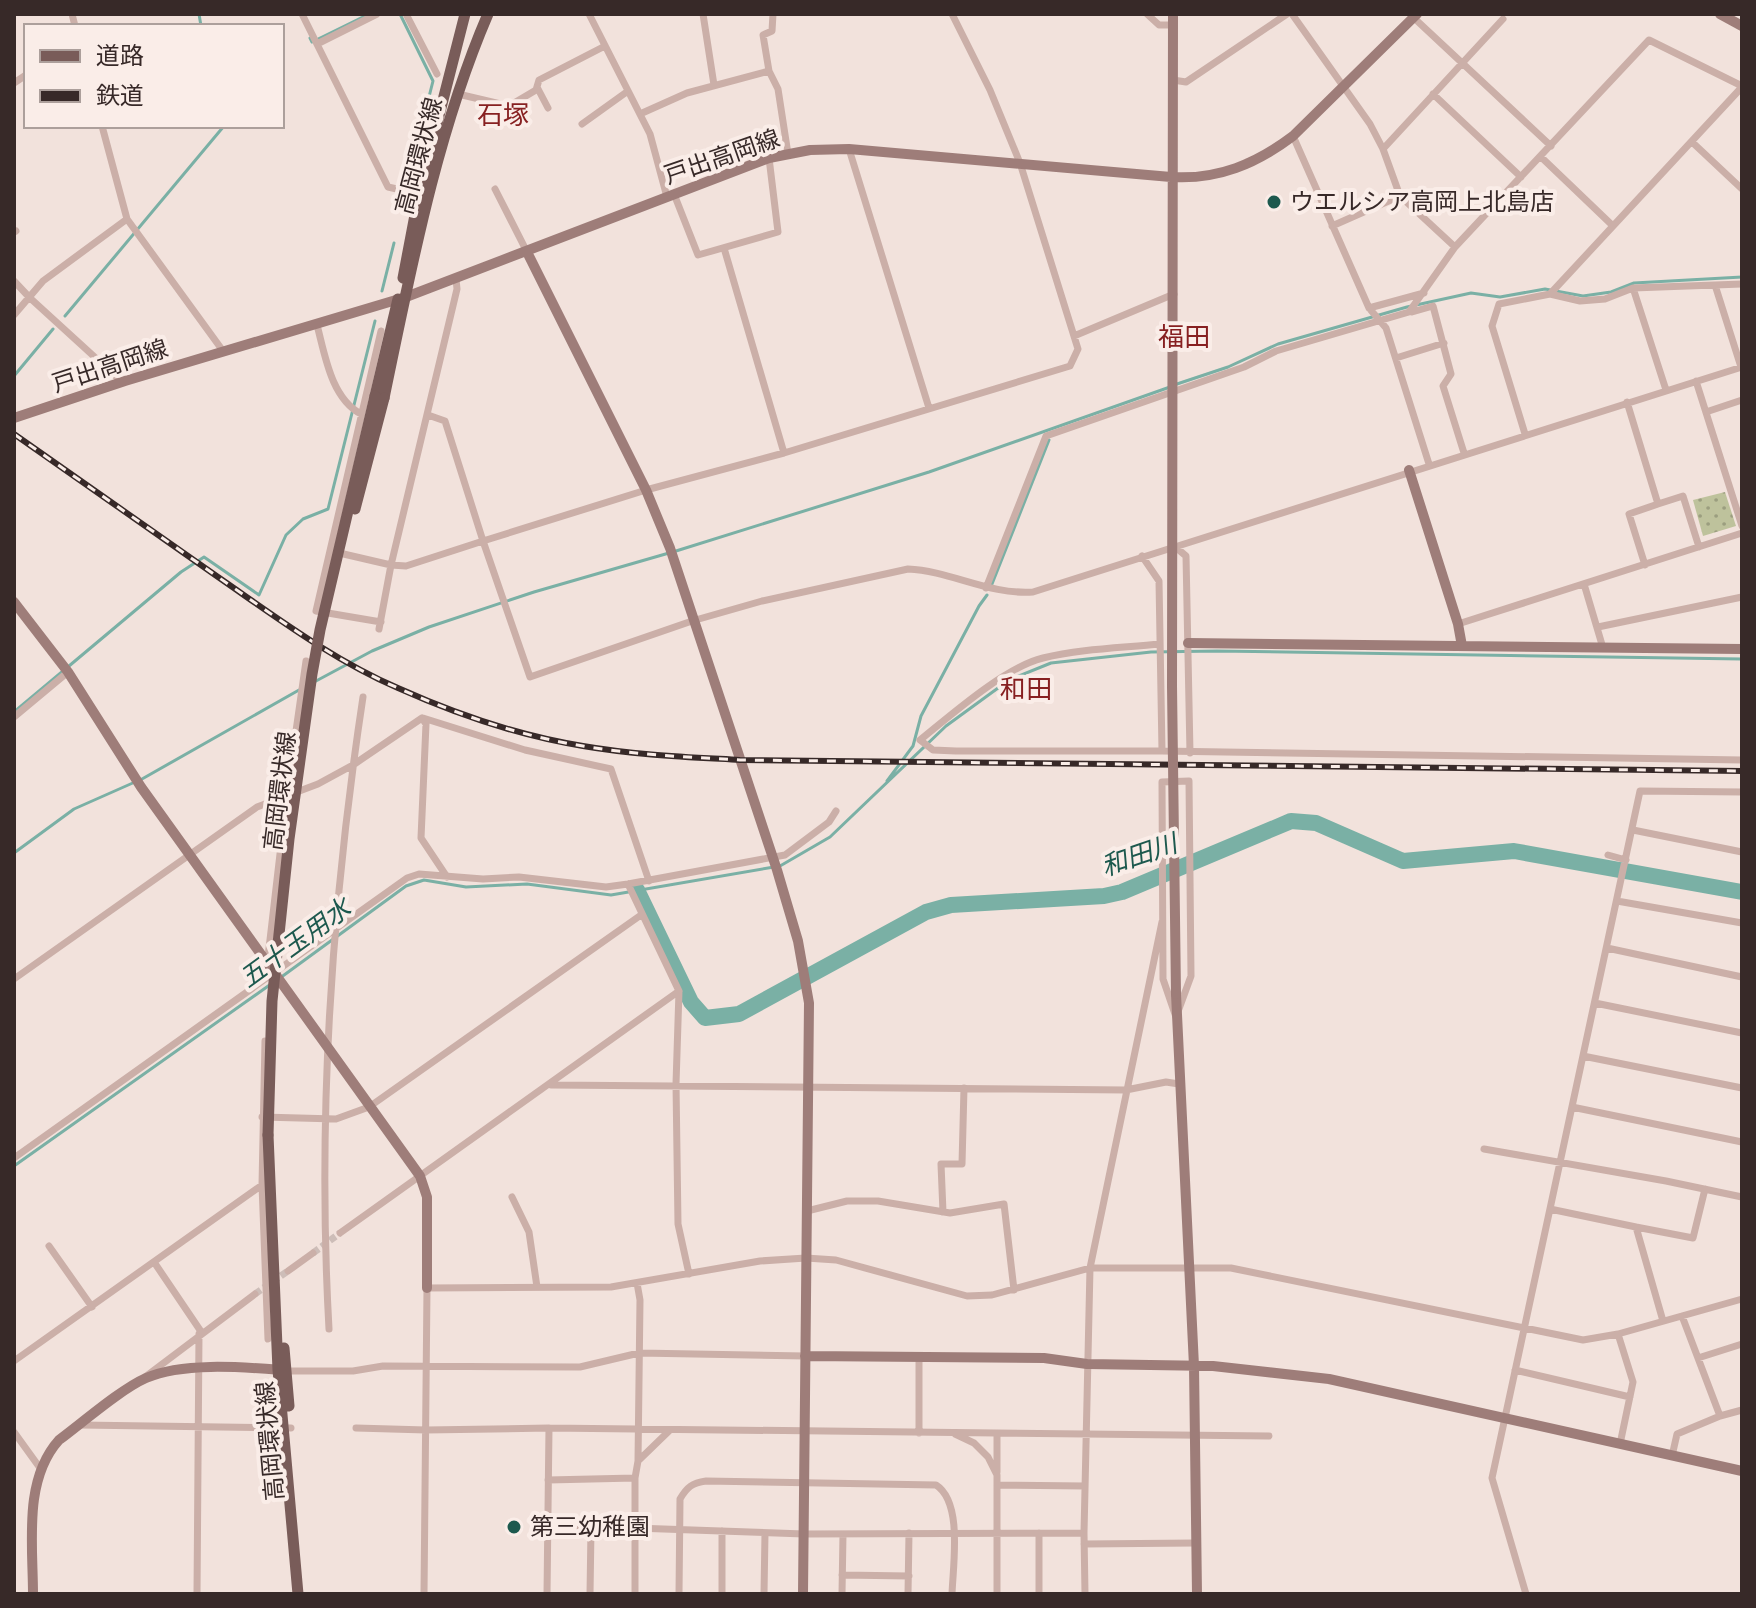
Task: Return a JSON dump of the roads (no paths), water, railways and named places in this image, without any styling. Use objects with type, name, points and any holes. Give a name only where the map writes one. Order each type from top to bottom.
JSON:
[{"type":"main road","name":"高岡環状線","points":[[402,298],[419,194],[465,14]]},
{"type":"main road","name":"高岡環状線","points":[[305,1594],[282,1370],[271,1135],[272,1001],[289,839],[320,630],[402,298],[465,67],[488,14]]},
{"type":"main road","name":"高岡環状線","points":[[288,1428],[298,1594]]},
{"type":"street","points":[[302,14],[388,187],[419,194]]},
{"type":"street","points":[[317,44],[377,14]]},
{"type":"street","points":[[406,14],[437,74]]},
{"type":"street","points":[[589,14],[650,134],[670,195],[698,255],[778,232],[769,158]]},
{"type":"street","points":[[703,14],[714,85]]},
{"type":"street","points":[[773,14],[772,31],[763,35],[769,71],[778,89],[788,154]]},
{"type":"street","points":[[328,550],[406,566],[646,490],[784,453],[1070,366],[1078,349],[1020,163],[990,90],[952,14]]},
{"type":"street","points":[[1147,14],[1159,25],[1173,19],[1172,686],[1176,1017],[1194,1366],[1197,1594]]},
{"type":"street","points":[[1173,80],[1186,82],[1290,14],[1346,86],[1383,149],[1400,196],[1455,247]]},
{"type":"street","points":[[1720,14],[1742,26]]},
{"type":"street","points":[[1416,16],[1551,146]]},
{"type":"street","name":"戸出高岡線","points":[[14,418],[122,382],[402,298],[769,158],[788,154],[849,149],[1171,177],[1216,176],[1274,151],[1293,136],[1416,16]]},
{"type":"street","points":[[1383,149],[1503,19]]},
{"type":"street","points":[[1411,310],[1455,247],[1649,40],[1742,86],[1551,294]]},
{"type":"street","points":[[458,94],[509,106],[537,87],[539,80],[605,46]]},
{"type":"street","points":[[640,114],[687,93],[769,71]]},
{"type":"street","points":[[537,87],[548,108]]},
{"type":"street","points":[[582,124],[628,91]]},
{"type":"street","points":[[1433,94],[1521,177]]},
{"type":"street","points":[[103,128],[127,219],[223,351]]},
{"type":"street","points":[[1293,136],[1374,314],[1386,328],[1429,464]]},
{"type":"street","points":[[1692,142],[1742,189]]},
{"type":"street","points":[[849,149],[929,408]]},
{"type":"street","points":[[1541,157],[1612,225]]},
{"type":"street","points":[[495,189],[646,490],[671,553],[775,863],[803,969],[807,991],[809,1087],[803,1594]]},
{"type":"street","points":[[1332,226],[1400,196]]},
{"type":"street","points":[[14,315],[43,281],[127,219]]},
{"type":"street","points":[[724,248],[784,453]]},
{"type":"street","points":[[381,331],[316,611],[380,626],[391,565],[457,289],[456,279]]},
{"type":"street","points":[[14,281],[122,382]]},
{"type":"street","points":[[1525,434],[1492,326],[1499,304],[1551,294],[1580,301],[1605,299],[1633,288],[1742,284]]},
{"type":"street","points":[[428,415],[445,421],[530,677],[692,621],[762,601],[908,569],[927,570],[1011,593],[1033,592],[1409,470],[1742,367],[1715,285]]},
{"type":"street","points":[[1633,288],[1666,390]]},
{"type":"street","points":[[1074,336],[1174,294]]},
{"type":"street","points":[[986,588],[1046,436],[1244,367],[1276,351],[1422,297]]},
{"type":"street","points":[[1374,314],[1433,306],[1451,374],[1443,386],[1464,453]]},
{"type":"street","points":[[317,325],[336,387],[349,406],[361,414]]},
{"type":"street","points":[[1396,358],[1444,343]]},
{"type":"street","points":[[1696,381],[1742,526]]},
{"type":"street","points":[[1706,412],[1742,400]]},
{"type":"street","points":[[1627,402],[1658,504]]},
{"type":"street","points":[[1409,470],[1458,624],[1462,646]]},
{"type":"street","points":[[1645,565],[1629,514],[1658,504],[1683,496],[1699,547]]},
{"type":"street","points":[[1458,624],[1742,533]]},
{"type":"street","points":[[1173,545],[1186,556],[1190,753]]},
{"type":"street","points":[[1142,556],[1159,581],[1162,751]]},
{"type":"street","points":[[1584,584],[1603,648]]},
{"type":"street","points":[[1598,627],[1742,597]]},
{"type":"street","points":[[14,602],[68,672],[134,777],[190,854],[271,978],[326,1047],[420,1176],[427,1197],[424,1594]]},
{"type":"street","points":[[1188,644],[1742,649]]},
{"type":"street","points":[[1160,645],[1040,658],[1005,676],[920,740],[933,750],[1742,760]]},
{"type":"street","points":[[268,957],[306,661]]},
{"type":"street","points":[[14,717],[68,672]]},
{"type":"street","points":[[1161,691],[1189,691]]},
{"type":"street","points":[[329,1329],[323,1224],[326,1047],[334,931],[363,697]]},
{"type":"street","points":[[422,718],[525,750],[611,769],[649,881]]},
{"type":"street","points":[[14,979],[257,807],[318,784],[353,765],[422,718]]},
{"type":"street","points":[[422,718],[426,724],[421,838],[447,877]]},
{"type":"street","points":[[1189,781],[1191,976],[1176,1017],[1163,979],[1162,782],[1189,781]]},
{"type":"street","points":[[1526,1594],[1492,1478],[1640,791],[1742,792]]},
{"type":"street","points":[[14,1158],[271,978],[407,878],[419,874],[483,879],[519,877],[606,887],[629,886],[775,863],[829,822],[836,811]]},
{"type":"street","points":[[1633,830],[1742,852]]},
{"type":"street","points":[[1608,855],[1626,860]]},
{"type":"street","points":[[629,886],[679,991],[676,1084],[678,1224],[689,1274]]},
{"type":"street","points":[[1617,901],[1742,923]]},
{"type":"street","points":[[262,1117],[325,1120],[352,1115],[369,1107],[641,915]]},
{"type":"street","points":[[1085,1594],[1090,1268],[1162,922]]},
{"type":"street","points":[[1607,948],[1742,977]]},
{"type":"street","points":[[268,1339],[262,1117],[271,978]]},
{"type":"street","points":[[340,1233],[679,991]]},
{"type":"street","points":[[1595,1003],[1742,1033]]},
{"type":"street","points":[[1583,1056],[1742,1088]]},
{"type":"street","points":[[551,1085],[1126,1090],[1166,1082],[1179,1084]]},
{"type":"street","points":[[943,1212],[941,1164],[962,1164],[964,1088]]},
{"type":"street","points":[[1572,1107],[1742,1142]]},
{"type":"street","points":[[1484,1149],[1742,1197]]},
{"type":"street","points":[[14,1361],[262,1185]]},
{"type":"street","points":[[1550,1209],[1693,1238],[1705,1189]]},
{"type":"street","points":[[512,1197],[529,1232],[537,1287]]},
{"type":"street","points":[[807,1211],[847,1201],[878,1201],[943,1212],[1004,1204],[1014,1290]]},
{"type":"street","points":[[1636,1227],[1663,1321]]},
{"type":"street","points":[[49,1246],[92,1307]]},
{"type":"street","points":[[288,1271],[313,1253]]},
{"type":"street","points":[[427,1288],[611,1287],[760,1261],[806,1258],[836,1260],[967,1296],[1014,1290],[1090,1268],[1231,1268],[1583,1340],[1618,1334],[1742,1299]]},
{"type":"street","points":[[154,1262],[200,1334],[197,1594]]},
{"type":"street","points":[[635,1594],[640,1300],[637,1283]]},
{"type":"street","points":[[33,1594],[34,1496],[40,1468],[48,1452],[59,1440],[255,1294]]},
{"type":"street","points":[[1682,1316],[1720,1416]]},
{"type":"street","points":[[1618,1334],[1633,1382],[1620,1444]]},
{"type":"street","points":[[1698,1358],[1742,1344]]},
{"type":"street","points":[[142,1380],[161,1372],[200,1368],[580,1367],[639,1353],[1044,1358],[1087,1364],[1194,1366],[1285,1372],[1329,1379],[1742,1471]]},
{"type":"street","points":[[919,1356],[919,1433]]},
{"type":"street","points":[[1515,1370],[1630,1397]]},
{"type":"street","points":[[1672,1456],[1677,1434],[1742,1410]]},
{"type":"street","points":[[80,1425],[288,1428]]},
{"type":"street","points":[[356,1428],[1269,1436]]},
{"type":"street","points":[[547,1594],[549,1428]]},
{"type":"street","points":[[638,1461],[669,1431]]},
{"type":"street","points":[[14,1432],[40,1468]]},
{"type":"street","points":[[953,1433],[974,1443],[988,1457],[997,1475]]},
{"type":"street","points":[[997,1434],[997,1594]]},
{"type":"street","points":[[548,1480],[635,1478]]},
{"type":"street","points":[[679,1594],[680,1499],[686,1488],[696,1482],[936,1485],[945,1491],[951,1501],[954,1533],[952,1594]]},
{"type":"street","points":[[997,1485],[1085,1486]]},
{"type":"street","points":[[547,1530],[635,1528],[804,1534],[1084,1533]]},
{"type":"street","points":[[590,1594],[591,1529]]},
{"type":"street","points":[[722,1531],[722,1594]]},
{"type":"street","points":[[764,1594],[765,1533]]},
{"type":"street","points":[[908,1594],[909,1533]]},
{"type":"street","points":[[1039,1533],[1039,1594]]},
{"type":"street","points":[[842,1594],[843,1534]]},
{"type":"street","points":[[1084,1544],[1195,1543]]},
{"type":"street","points":[[842,1575],[909,1576]]},
{"type":"waterway","points":[[199,14],[201,24]]},
{"type":"waterway","points":[[310,38],[312,42],[369,14]]},
{"type":"waterway","points":[[400,14],[433,81],[407,184]]},
{"type":"waterway","points":[[65,316],[222,128]]},
{"type":"waterway","points":[[382,291],[394,243]]},
{"type":"waterway","points":[[1177,384],[1228,367],[1278,344],[1407,307],[1471,293],[1500,297],[1545,289],[1583,296],[1611,292],[1634,283],[1742,277]]},
{"type":"waterway","points":[[69,666],[181,572],[204,557],[259,595],[286,535],[303,519],[328,509],[375,321]]},
{"type":"waterway","points":[[14,376],[53,329]]},
{"type":"waterway","points":[[676,551],[929,472],[1170,387]]},
{"type":"waterway","points":[[992,584],[1049,440]]},
{"type":"waterway","points":[[316,681],[372,651],[429,627],[534,592],[669,553]]},
{"type":"waterway","points":[[887,781],[913,746],[921,716],[987,595]]},
{"type":"waterway","points":[[280,978],[406,886],[424,880],[466,887],[527,884],[611,895],[780,866],[830,837],[946,726],[1009,680],[1051,663],[1151,652],[1217,651],[1742,659]]},
{"type":"waterway","points":[[14,712],[63,671]]},
{"type":"waterway","points":[[142,779],[299,690]]},
{"type":"waterway","points":[[14,853],[74,809],[135,782]]},
{"type":"waterway","name":"和田川","points":[[637,890],[691,1002],[705,1018],[739,1014],[926,912],[951,905],[1104,896],[1122,892],[1291,821],[1316,823],[1403,861],[1514,851],[1742,892]]},
{"type":"waterway","name":"五十玉用水","points":[[14,1166],[271,984]]},
{"type":"tunnel","points":[[313,1253],[340,1233]]},
{"type":"tunnel","points":[[255,1294],[288,1271]]},
{"type":"railway","points":[[14,434],[283,622],[374,677],[465,715],[559,742],[642,754],[740,760],[1742,771]]},
{"type":"place","name":"ウエルシア高岡上北島店","points":[[1274,202]]},
{"type":"place","name":"第三幼稚園","points":[[514,1527]]},
{"type":"district","name":"石塚","points":[[503,115]]},
{"type":"district","name":"福田","points":[[1184,337]]},
{"type":"district","name":"和田","points":[[1026,689]]}]
